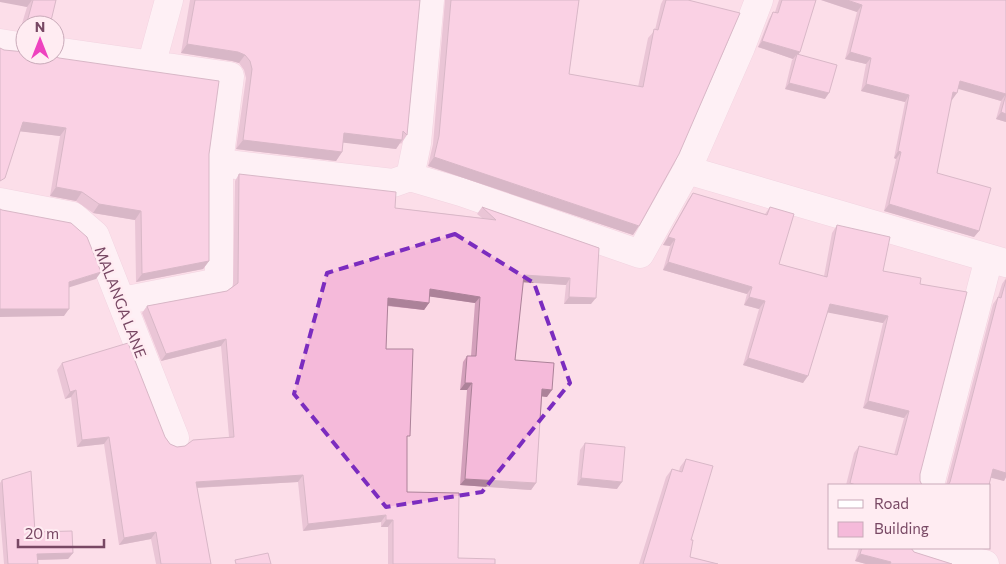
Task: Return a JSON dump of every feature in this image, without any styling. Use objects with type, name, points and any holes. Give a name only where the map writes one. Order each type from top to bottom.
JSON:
[{"type":"street","points":[[151,66],[169,0]]},
{"type":"street","points":[[410,177],[417,143],[430,0]]},
{"type":"street","points":[[219,163],[393,183],[410,177],[461,192],[640,254],[687,170],[741,47],[759,0]]},
{"type":"street","points":[[0,43],[15,45]]},
{"type":"street","points":[[65,53],[230,76],[219,163],[219,282],[122,301]]},
{"type":"street","points":[[687,170],[998,261],[930,484]]},
{"type":"street","name":"MALANGA LANE","points":[[0,202],[73,216],[95,235],[175,438]]},
{"type":"street","points":[[923,549],[985,564]]},
{"type":"highlighted area","points":[[455,234],[534,283],[570,383],[482,492],[386,507],[294,394],[327,273]]},
{"type":"shaded area","points":[[0,0],[1006,0],[1006,564],[0,564]]},
{"type":"building","points":[[33,0],[56,0],[52,15],[29,15]]},
{"type":"building","points":[[195,0],[420,0],[407,135],[403,131],[402,140],[344,133],[342,152],[243,140],[252,69],[250,61],[245,55],[238,52],[187,44]]},
{"type":"building","points":[[451,0],[579,0],[569,74],[643,87],[654,29],[658,30],[666,0],[688,0],[740,13],[679,154],[639,226],[434,157],[439,136]]},
{"type":"building","points":[[782,0],[816,0],[800,52],[762,41],[773,12],[778,13]]},
{"type":"building","points":[[847,0],[1006,0],[1006,94],[960,81],[957,93],[953,92],[937,173],[991,188],[979,231],[889,204],[901,152],[898,151],[909,95],[866,84],[871,58],[850,52],[862,5]]},
{"type":"building","points":[[0,48],[15,51],[15,65],[65,65],[65,59],[219,81],[209,154],[209,261],[142,274],[141,211],[99,204],[82,192],[56,187],[66,128],[23,122],[5,178],[0,181]]},
{"type":"building","points":[[797,54],[837,65],[829,93],[789,83]]},
{"type":"building","points":[[1006,94],[1006,114],[1001,112]]},
{"type":"building","points":[[239,174],[396,192],[395,208],[496,220],[482,207],[599,248],[596,298],[569,297],[570,278],[524,275],[515,360],[554,363],[552,390],[542,389],[536,483],[465,479],[472,383],[465,383],[467,356],[476,356],[480,297],[430,289],[429,303],[388,298],[386,349],[413,349],[410,436],[407,436],[407,492],[459,493],[458,558],[495,559],[495,564],[393,564],[393,520],[386,520],[386,515],[308,524],[303,475],[196,482],[211,564],[161,564],[156,532],[124,538],[109,437],[82,440],[76,390],[70,392],[62,363],[128,343],[165,437],[170,444],[177,447],[185,446],[193,440],[234,437],[226,339],[166,354],[147,306],[227,291],[238,283]]},
{"type":"building","points":[[693,193],[767,215],[770,207],[794,214],[779,264],[827,277],[837,225],[890,237],[883,271],[921,278],[920,284],[967,292],[920,474],[922,484],[850,483],[859,446],[897,455],[909,411],[868,401],[888,316],[830,304],[808,376],[748,358],[765,301],[749,297],[752,287],[668,262],[675,239],[668,237]]},
{"type":"building","points":[[0,209],[71,223],[87,237],[101,272],[69,282],[69,309],[0,309]]},
{"type":"building","points":[[1006,280],[1006,473],[993,469],[989,484],[949,484],[998,297],[1001,298]]},
{"type":"building","points":[[585,443],[625,447],[622,482],[581,478]]},
{"type":"building","points":[[686,459],[713,466],[691,540],[693,540],[690,557],[718,564],[643,564],[672,469],[682,472]]},
{"type":"building","points":[[31,471],[35,532],[72,531],[73,553],[37,554],[38,564],[8,564],[2,480]]},
{"type":"building","points":[[862,549],[912,549],[914,552],[952,564],[890,564],[891,562],[860,554]]},
{"type":"building","points":[[268,553],[271,564],[236,564],[235,560]]}]
